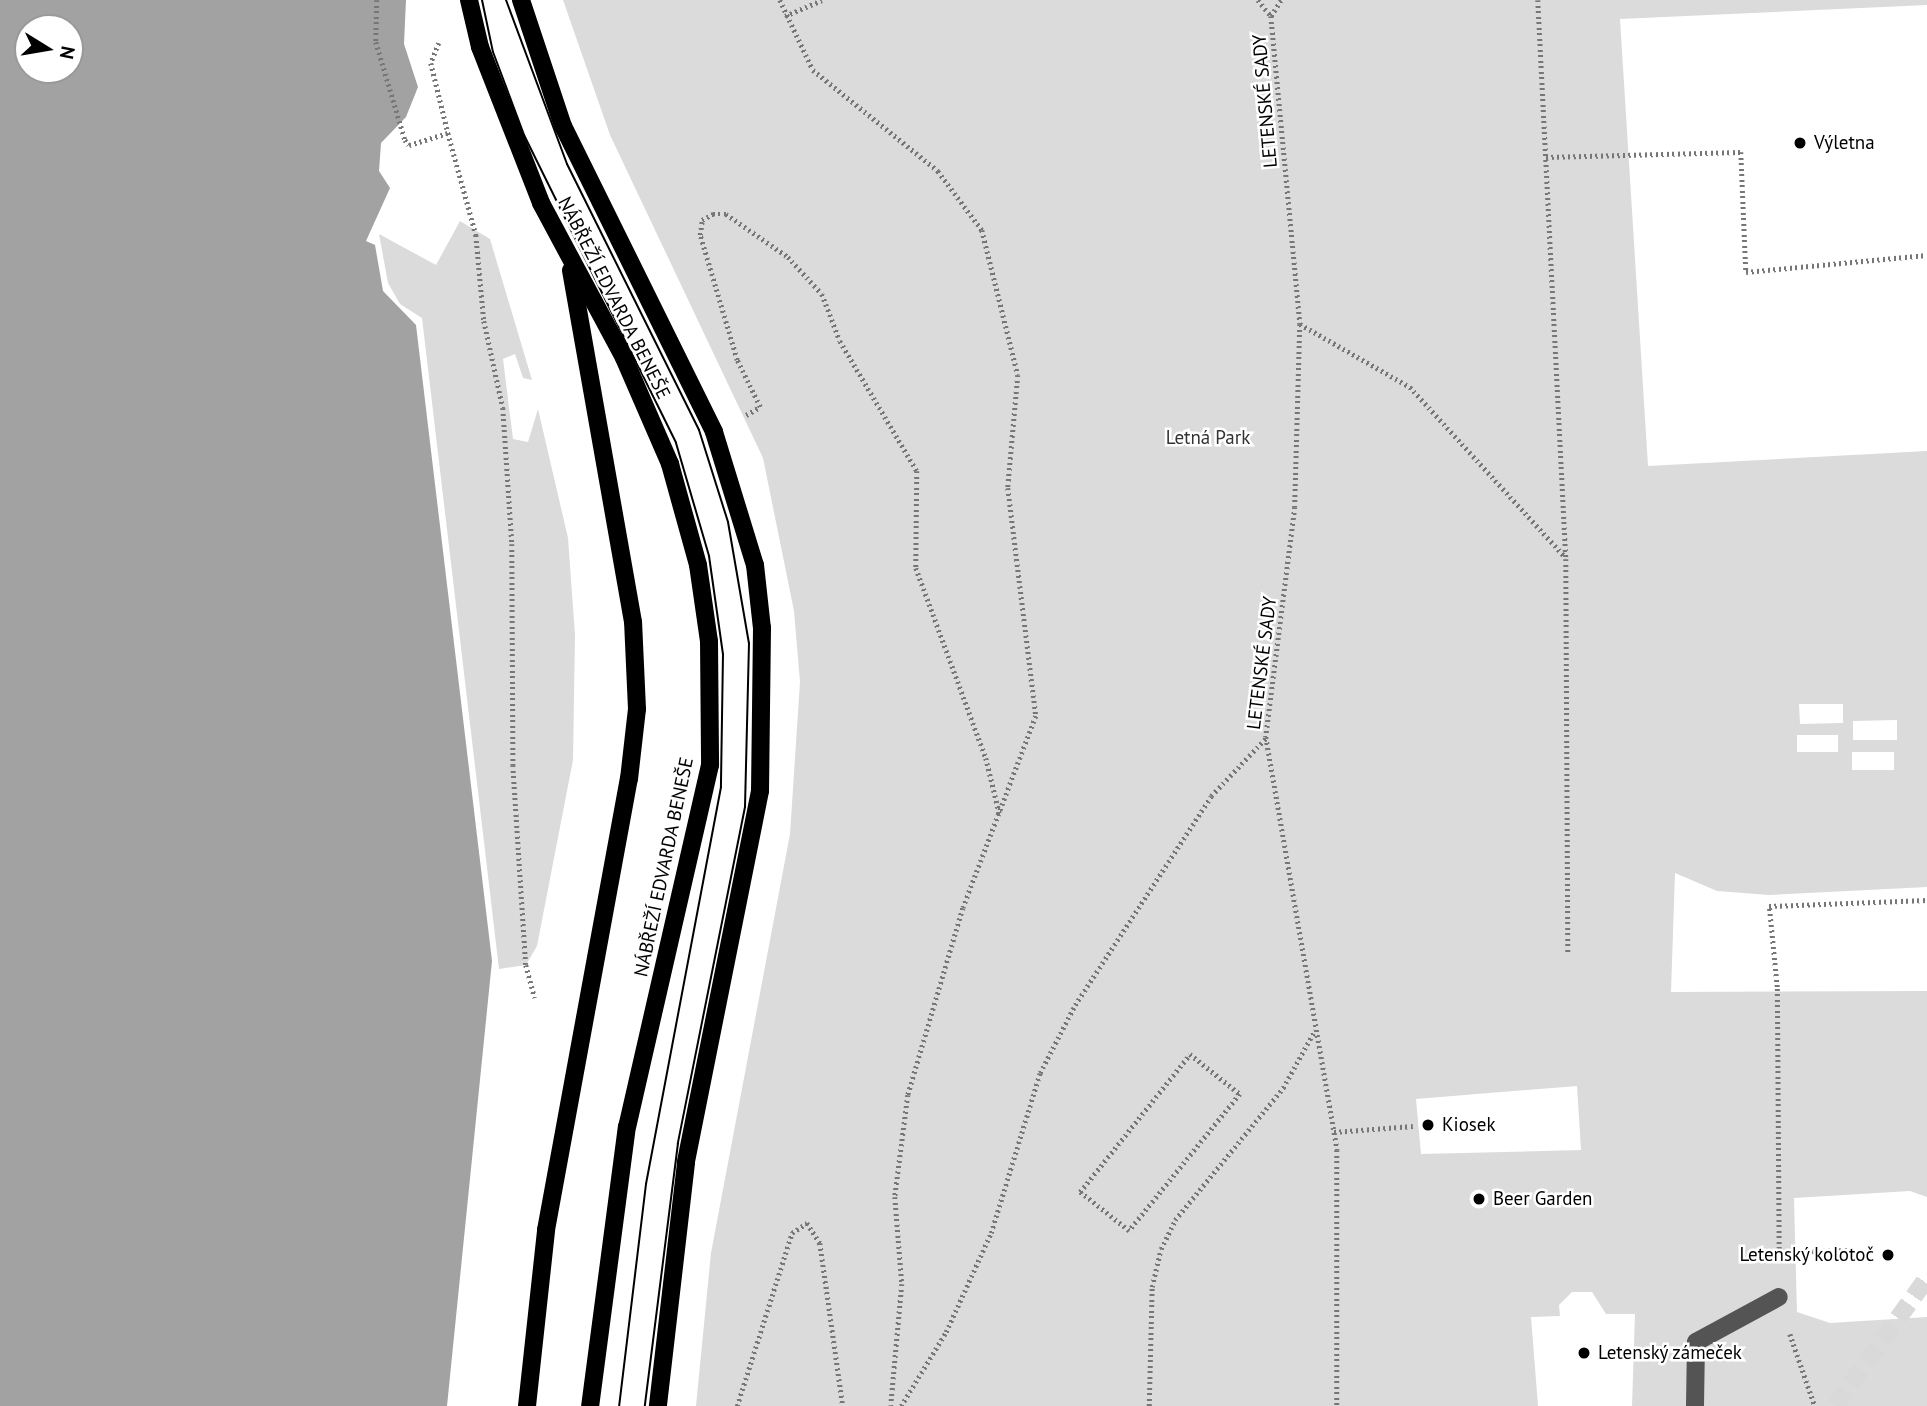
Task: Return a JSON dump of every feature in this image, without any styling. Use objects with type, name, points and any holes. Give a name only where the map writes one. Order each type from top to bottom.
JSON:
[{"type":"main road","name":"NÁBŘEŽÍ EDVARDA BENEŠE","points":[[469,0],[514,140],[568,257],[624,358],[670,464],[698,565],[712,724],[710,765],[627,1126],[590,1406]]},
{"type":"main road","name":"NÁBŘEŽÍ EDVARDA BENEŠE","points":[[521,0],[564,126],[714,432],[755,565],[762,628],[760,791],[686,1163],[659,1406]]},
{"type":"main road","points":[[527,1406],[545,1230],[629,779],[637,709],[634,622],[568,257]]},
{"type":"lane","points":[[1695,1406],[1696,1342],[1779,1297]]},
{"type":"path","points":[[377,0],[376,42],[405,140],[409,145],[448,133]]},
{"type":"path","points":[[780,0],[785,16],[813,70],[938,171],[982,230],[1018,374],[1008,488],[1036,716],[932,999],[908,1095],[895,1197],[902,1284],[891,1406]]},
{"type":"path","points":[[785,16],[822,0]]},
{"type":"path","name":"LETENSKÉ SADY","points":[[1258,0],[1271,16],[1300,324],[1295,507],[1266,737],[1287,832],[1333,1132],[1337,1406]]},
{"type":"path","points":[[1271,16],[1281,0]]},
{"type":"path","points":[[1538,0],[1566,559],[1568,953]]},
{"type":"path","points":[[442,34],[431,63],[477,235],[485,321],[503,408],[512,544],[513,765],[526,965],[535,998]]},
{"type":"path","points":[[1546,157],[1741,152],[1746,272],[1927,255]]},
{"type":"path","points":[[748,386],[700,235],[702,220],[713,214],[726,214],[788,257],[822,294],[840,341],[917,471],[916,568],[986,758],[1000,817]]},
{"type":"path","points":[[1300,324],[1409,387],[1566,559]]},
{"type":"path","points":[[901,1406],[946,1332],[991,1233],[1040,1073],[1074,1005],[1211,796],[1266,737]]},
{"type":"path","points":[[1815,1406],[1779,1297],[1777,987],[1769,906],[1927,900]]},
{"type":"path","points":[[1149,1406],[1152,1287],[1161,1249],[1175,1220],[1283,1088],[1316,1029]]},
{"type":"path","points":[[1190,1054],[1240,1094],[1129,1231],[1080,1192],[1190,1054]]},
{"type":"path","points":[[1333,1132],[1413,1126]]},
{"type":"path","points":[[737,1406],[792,1233],[807,1223],[820,1243],[844,1406]]},
{"type":"path","points":[[1779,1252],[1851,1250]]},
{"type":"green space","name":"Letná Park","points":[[563,0],[1927,0],[1927,5],[1620,19],[1648,466],[1927,451],[1927,887],[1769,895],[1717,891],[1675,873],[1671,992],[1927,991],[1927,1197],[1910,1191],[1794,1198],[1797,1312],[1830,1323],[1927,1317],[1927,1406],[1632,1406],[1635,1314],[1606,1314],[1592,1292],[1572,1292],[1559,1305],[1560,1316],[1531,1317],[1538,1406],[696,1406],[711,1253],[790,834],[800,682],[794,611],[763,458],[610,135]],"holes":[[[1799,704],[1843,704],[1843,723],[1800,724]],[[1897,720],[1897,740],[1853,740],[1853,721]],[[1797,735],[1838,735],[1838,752],[1797,752]],[[1852,752],[1894,752],[1894,770],[1852,770]],[[1577,1086],[1581,1150],[1421,1154],[1416,1099]]]},
{"type":"green space","points":[[460,221],[490,239],[532,380],[523,378],[515,354],[503,359],[513,439],[528,442],[538,409],[568,538],[575,635],[573,760],[537,946],[526,965],[499,969],[422,318],[400,304],[388,283],[379,234],[436,265]]},
{"type":"shaded area","points":[[0,0],[406,0],[404,44],[418,87],[406,117],[381,143],[379,171],[390,188],[366,241],[375,245],[383,291],[416,325],[492,961],[447,1406],[0,1406]]},
{"type":"tunnel","points":[[1835,1406],[1927,1278]]},
{"type":"tram line","points":[[482,0],[493,52],[524,135],[676,443],[709,556],[723,654],[721,787],[646,1184],[619,1406]]},
{"type":"tram line","points":[[506,0],[567,164],[699,430],[728,522],[749,643],[745,807],[678,1143],[645,1406]]},
{"type":"place","name":"Výletna","points":[[1800,143]]},
{"type":"place","name":"Kiosek","points":[[1428,1125]]},
{"type":"place","name":"Beer Garden","points":[[1479,1199]]},
{"type":"place","name":"Letenský kolotoč","points":[[1888,1255]]},
{"type":"place","name":"Letenský zámeček","points":[[1584,1353]]}]
